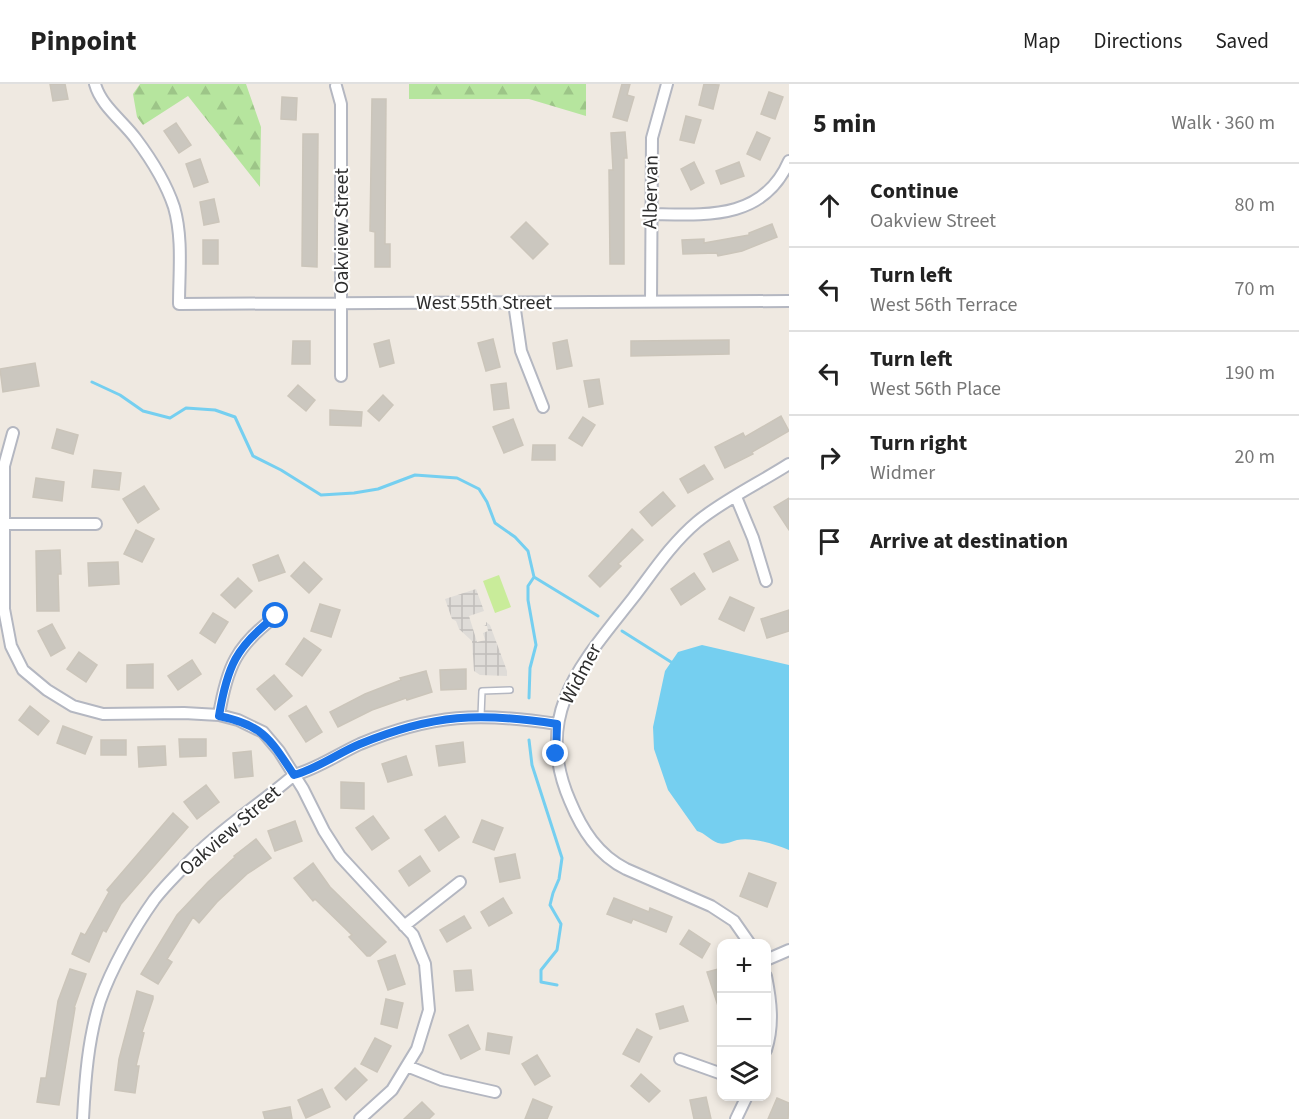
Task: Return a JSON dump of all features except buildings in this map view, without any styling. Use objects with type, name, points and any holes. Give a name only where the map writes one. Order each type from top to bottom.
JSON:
[{"type":"street","name":"West 55th Street","points":[[95,84],[112,111],[152,161],[174,208],[180,252],[179,304],[789,302]]},
{"type":"street","name":"Albervan","points":[[651,302],[652,138],[667,84]]},
{"type":"street","name":"Oakview Street","points":[[336,86],[341,104],[341,376]]},
{"type":"street","points":[[651,214],[706,215],[730,212],[746,206],[769,191],[779,180],[789,161]]},
{"type":"street","points":[[514,303],[521,351],[543,407]]},
{"type":"street","points":[[12,433],[3,466],[4,609],[12,645],[23,670],[47,690],[73,706],[103,714],[184,713],[219,716],[238,720],[263,732],[279,751],[294,775],[340,856],[413,936],[425,964],[429,1010],[417,1049],[392,1090],[360,1119]]},
{"type":"street","name":"Widmer","points":[[747,939],[734,921],[711,906],[613,863],[599,850],[577,819],[562,783],[556,754],[557,724],[570,688],[591,650],[666,553],[698,521],[789,464]]},
{"type":"street","points":[[736,497],[756,545],[766,581]]},
{"type":"street","points":[[4,524],[96,524]]},
{"type":"street","points":[[219,716],[230,667],[242,647],[255,632],[276,616]]},
{"type":"street","name":"Oakview Street","points":[[83,1119],[87,1063],[100,1001],[117,962],[155,899],[201,850],[294,775],[382,735],[430,721],[481,716],[514,717],[557,724]]},
{"type":"street","points":[[404,926],[460,882]]},
{"type":"street","points":[[771,958],[789,950]]},
{"type":"street","points":[[767,1047],[771,1034],[769,993]]},
{"type":"street","points":[[680,1059],[717,1072]]},
{"type":"street","points":[[407,1066],[442,1080],[495,1092]]},
{"type":"street","points":[[736,1119],[745,1101]]},
{"type":"lane","points":[[481,716],[482,691],[510,690]]},
{"type":"green space","points":[[140,84],[246,84],[261,127],[260,187],[188,96],[143,125],[137,117],[133,94]]},
{"type":"green space","points":[[409,84],[586,84],[586,116],[529,99],[409,99]]},
{"type":"green space","points":[[499,575],[511,607],[495,613],[483,581]]},
{"type":"shaded area","points":[[476,589],[484,611],[469,616],[477,642],[485,640],[483,633],[488,631],[487,626],[483,626],[486,622],[490,625],[507,676],[480,675],[474,671],[472,641],[452,619],[445,599]]},
{"type":"water","points":[[702,645],[789,665],[789,850],[750,839],[723,844],[715,842],[697,831],[668,790],[654,749],[653,727],[665,671],[678,652]]},
{"type":"waterway","points":[[92,382],[120,395],[143,411],[170,418],[186,408],[215,410],[235,417],[253,456],[321,495],[378,489],[415,475],[457,478],[479,489],[495,523],[515,537],[528,551],[534,577],[598,616]]},
{"type":"waterway","points":[[529,698],[530,668],[536,645],[528,600],[528,586],[534,577]]},
{"type":"waterway","points":[[622,631],[671,662]]},
{"type":"waterway","points":[[529,740],[532,765],[562,858],[559,879],[550,905],[561,924],[557,950],[541,970],[541,982],[557,985]]},
{"type":"route","points":[[276,616],[255,632],[242,647],[230,667],[219,716],[238,720],[263,732],[279,751],[294,775],[382,735],[430,721],[450,718],[514,717],[557,724],[556,754]]}]
